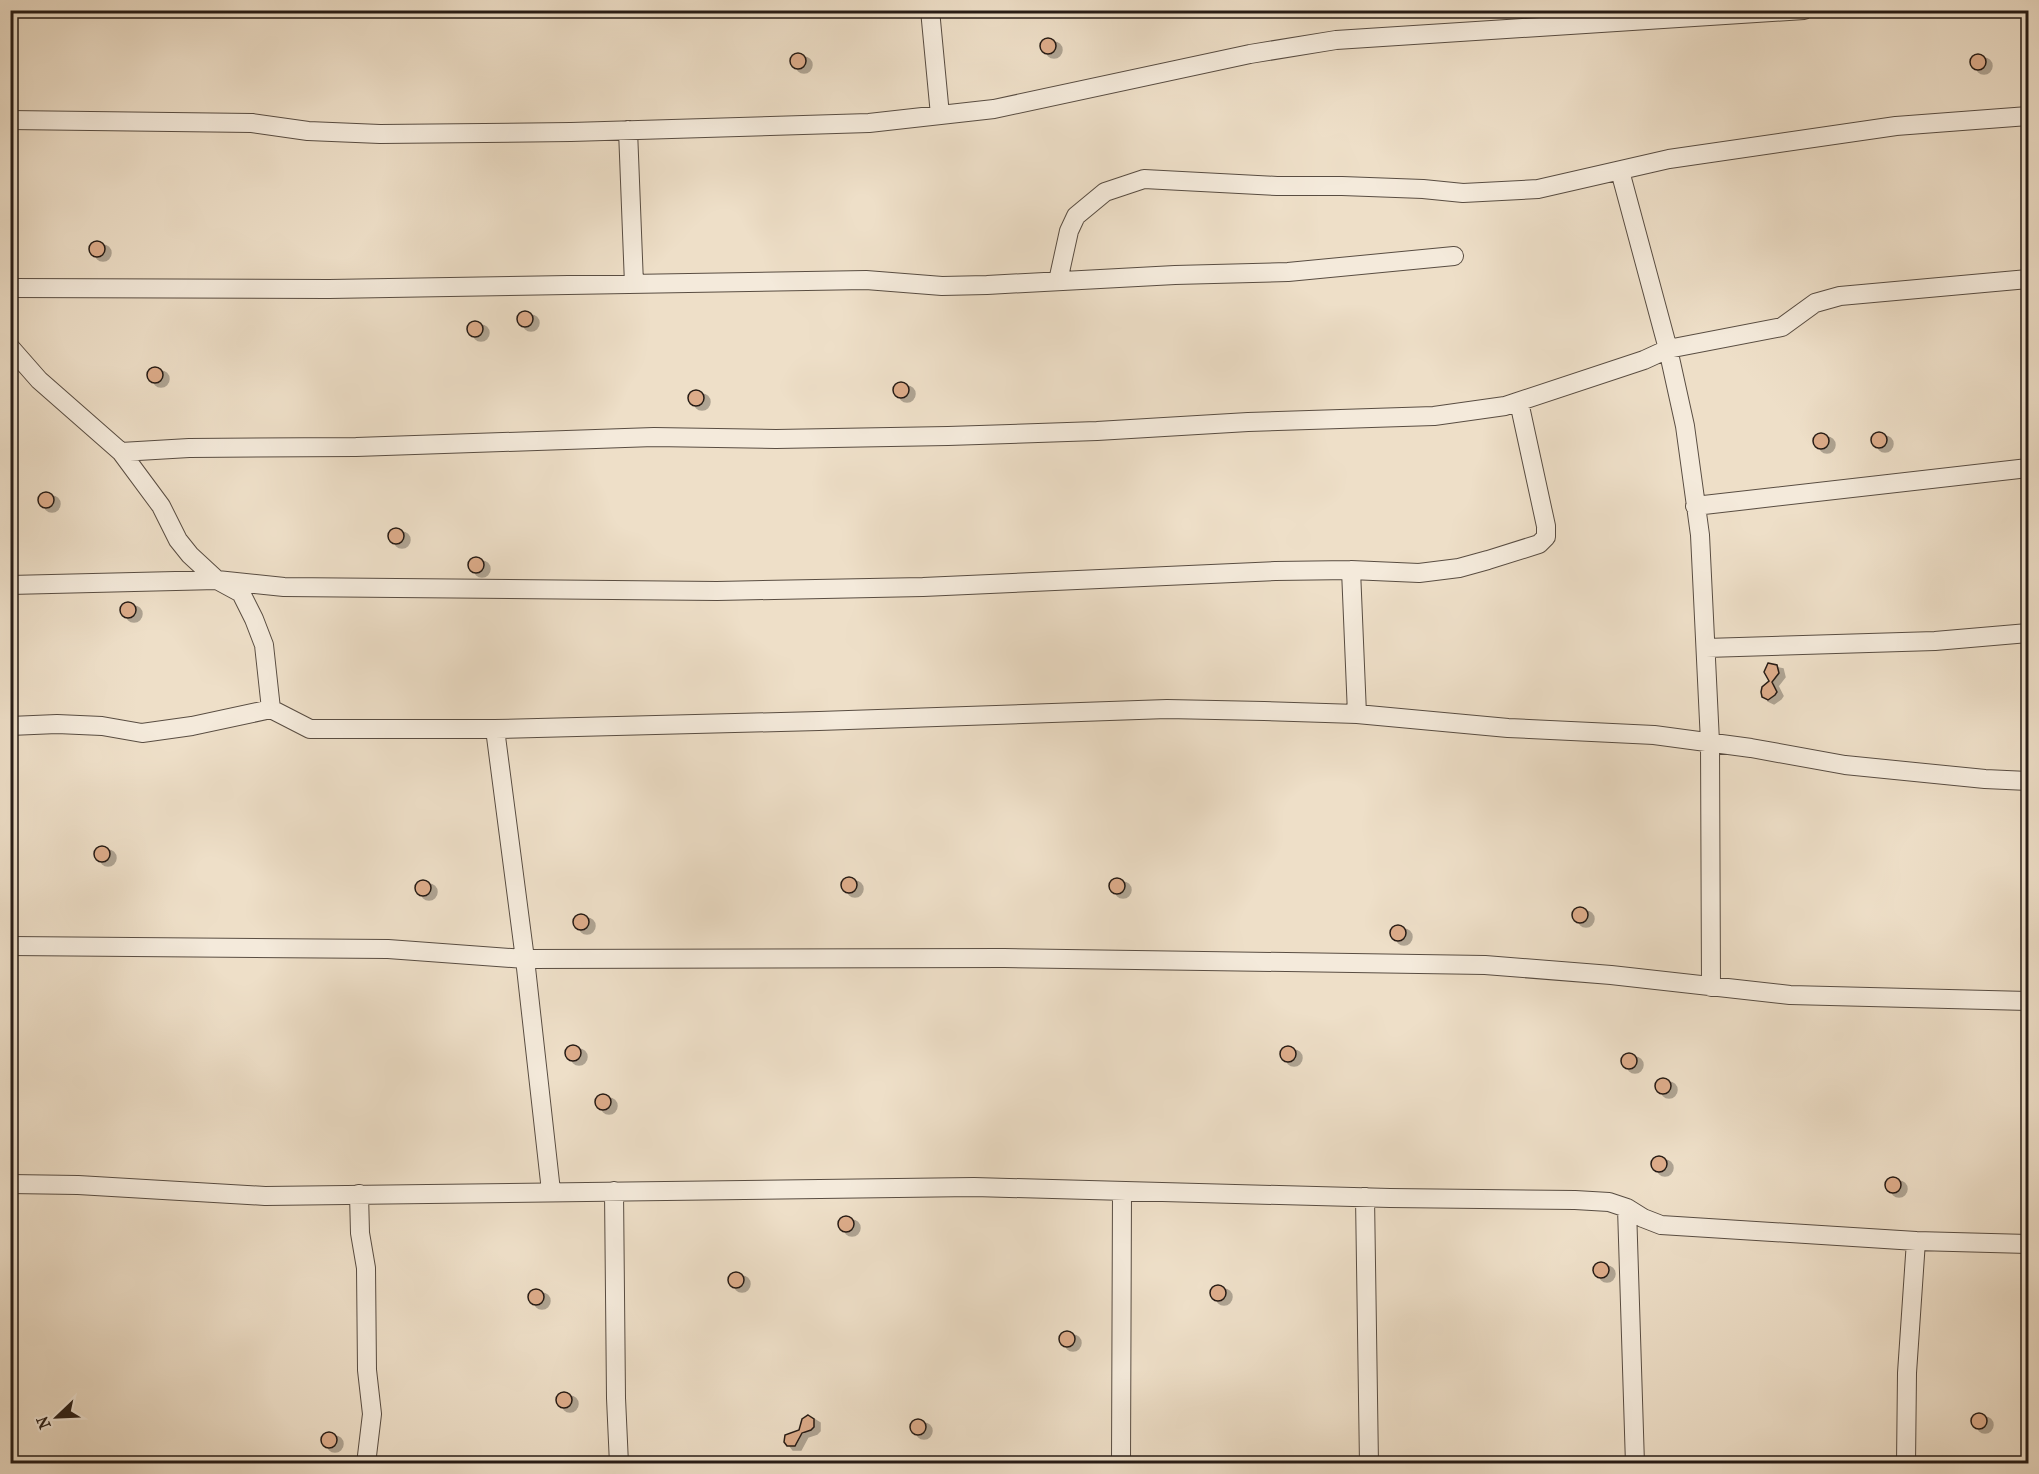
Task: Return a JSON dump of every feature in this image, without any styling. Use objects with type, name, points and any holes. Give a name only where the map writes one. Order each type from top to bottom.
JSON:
[{"type":"street","points":[[930,10],[940,115]]},
{"type":"street","points":[[10,120],[252,123],[308,131],[380,134],[571,132],[869,123],[993,109],[1250,54],[1336,40],[1804,10]]},
{"type":"street","points":[[1058,281],[1076,216],[1105,192],[1143,179],[1277,186],[1423,189],[1463,193],[1538,189],[1669,159],[1896,126],[2028,116]]},
{"type":"street","points":[[628,130],[634,284]]},
{"type":"street","points":[[1620,171],[1668,349],[1685,426],[1700,535],[1710,742],[1711,987]]},
{"type":"street","points":[[10,288],[329,289],[866,280],[942,286],[1288,272],[1454,256]]},
{"type":"street","points":[[121,452],[189,448],[368,447],[654,437],[776,439],[1097,431],[1248,422],[1434,416],[1494,408],[1519,402],[1644,360],[1668,349],[1782,327],[1815,303],[1840,296],[2028,279]]},
{"type":"street","points":[[10,346],[39,380],[121,452],[161,506],[178,540],[190,555],[217,580],[241,593],[255,619],[264,645],[271,709]]},
{"type":"street","points":[[10,585],[217,580],[284,587],[717,591],[923,587],[1080,578],[1352,570],[1419,573],[1459,568],[1543,541],[1547,532],[1546,526],[1519,402]]},
{"type":"street","points":[[1695,506],[2028,468]]},
{"type":"street","points":[[1352,570],[1358,714]]},
{"type":"street","points":[[1706,648],[1935,641],[2028,633]]},
{"type":"street","points":[[10,726],[102,726],[142,733],[192,726],[271,709],[310,729],[495,729],[1167,709],[1358,714],[1508,728],[1654,735],[1751,747],[1845,765],[2028,781]]},
{"type":"street","points":[[495,729],[525,959],[550,1191]]},
{"type":"street","points":[[10,946],[388,949],[525,959],[1004,958],[1485,965],[1611,975],[1790,995],[2028,1001]]},
{"type":"street","points":[[10,1184],[78,1185],[266,1196],[974,1187],[1575,1200],[1609,1202],[1627,1208],[1661,1226],[1916,1242],[2028,1244]]},
{"type":"street","points":[[614,1191],[615,1364],[619,1464]]},
{"type":"street","points":[[1121,1464],[1122,1191]]},
{"type":"street","points":[[359,1194],[360,1233],[366,1268],[367,1370],[372,1414],[366,1464]]},
{"type":"street","points":[[1365,1197],[1370,1464]]},
{"type":"street","points":[[1627,1208],[1635,1464]]},
{"type":"street","points":[[1906,1464],[1907,1373],[1916,1242]]},
{"type":"building","points":[[1048,38],[1056,46],[1048,54],[1040,46]]},
{"type":"building","points":[[798,53],[806,61],[798,69],[790,61]]},
{"type":"building","points":[[1978,54],[1986,62],[1978,70],[1970,62]]},
{"type":"building","points":[[97,241],[105,249],[97,257],[89,249]]},
{"type":"building","points":[[525,311],[533,319],[525,327],[517,319]]},
{"type":"building","points":[[475,321],[483,329],[475,337],[467,329]]},
{"type":"building","points":[[155,367],[163,375],[155,383],[147,375]]},
{"type":"building","points":[[901,382],[909,390],[901,398],[893,390]]},
{"type":"building","points":[[696,390],[704,398],[696,406],[688,398]]},
{"type":"building","points":[[1879,432],[1887,440],[1879,448],[1871,440]]},
{"type":"building","points":[[1821,433],[1829,441],[1821,449],[1813,441]]},
{"type":"building","points":[[46,492],[54,500],[46,508],[38,500]]},
{"type":"building","points":[[396,528],[404,536],[396,544],[388,536]]},
{"type":"building","points":[[476,557],[484,565],[476,573],[468,565]]},
{"type":"building","points":[[128,602],[136,610],[128,618],[120,610]]},
{"type":"building","points":[[1768,663],[1777,665],[1779,673],[1772,682],[1777,692],[1768,700],[1762,697],[1761,692],[1762,687],[1769,681],[1764,672]]},
{"type":"building","points":[[102,846],[110,854],[102,862],[94,854]]},
{"type":"building","points":[[849,877],[857,885],[849,893],[841,885]]},
{"type":"building","points":[[1117,878],[1125,886],[1117,894],[1109,886]]},
{"type":"building","points":[[423,880],[431,888],[423,896],[415,888]]},
{"type":"building","points":[[1580,907],[1588,915],[1580,923],[1572,915]]},
{"type":"building","points":[[581,914],[589,922],[581,930],[573,922]]},
{"type":"building","points":[[1398,925],[1406,933],[1398,941],[1390,933]]},
{"type":"building","points":[[573,1045],[581,1053],[573,1061],[565,1053]]},
{"type":"building","points":[[1288,1046],[1296,1054],[1288,1062],[1280,1054]]},
{"type":"building","points":[[1629,1053],[1637,1061],[1629,1069],[1621,1061]]},
{"type":"building","points":[[1663,1078],[1671,1086],[1663,1094],[1655,1086]]},
{"type":"building","points":[[603,1094],[611,1102],[603,1110],[595,1102]]},
{"type":"building","points":[[1659,1156],[1667,1164],[1659,1172],[1651,1164]]},
{"type":"building","points":[[1893,1177],[1901,1185],[1893,1193],[1885,1185]]},
{"type":"building","points":[[846,1216],[854,1224],[846,1232],[838,1224]]},
{"type":"building","points":[[1601,1262],[1609,1270],[1601,1278],[1593,1270]]},
{"type":"building","points":[[736,1272],[744,1280],[736,1288],[728,1280]]},
{"type":"building","points":[[1218,1285],[1226,1293],[1218,1301],[1210,1293]]},
{"type":"building","points":[[536,1289],[544,1297],[536,1305],[528,1297]]},
{"type":"building","points":[[1067,1331],[1075,1339],[1067,1347],[1059,1339]]},
{"type":"building","points":[[564,1392],[572,1400],[564,1408],[556,1400]]},
{"type":"building","points":[[1979,1413],[1987,1421],[1979,1429],[1971,1421]]},
{"type":"building","points":[[808,1415],[814,1419],[814,1427],[802,1433],[795,1446],[787,1446],[784,1442],[785,1435],[799,1430],[802,1419]]},
{"type":"building","points":[[918,1419],[926,1427],[918,1435],[910,1427]]},
{"type":"building","points":[[329,1432],[337,1440],[329,1448],[321,1440]]}]
